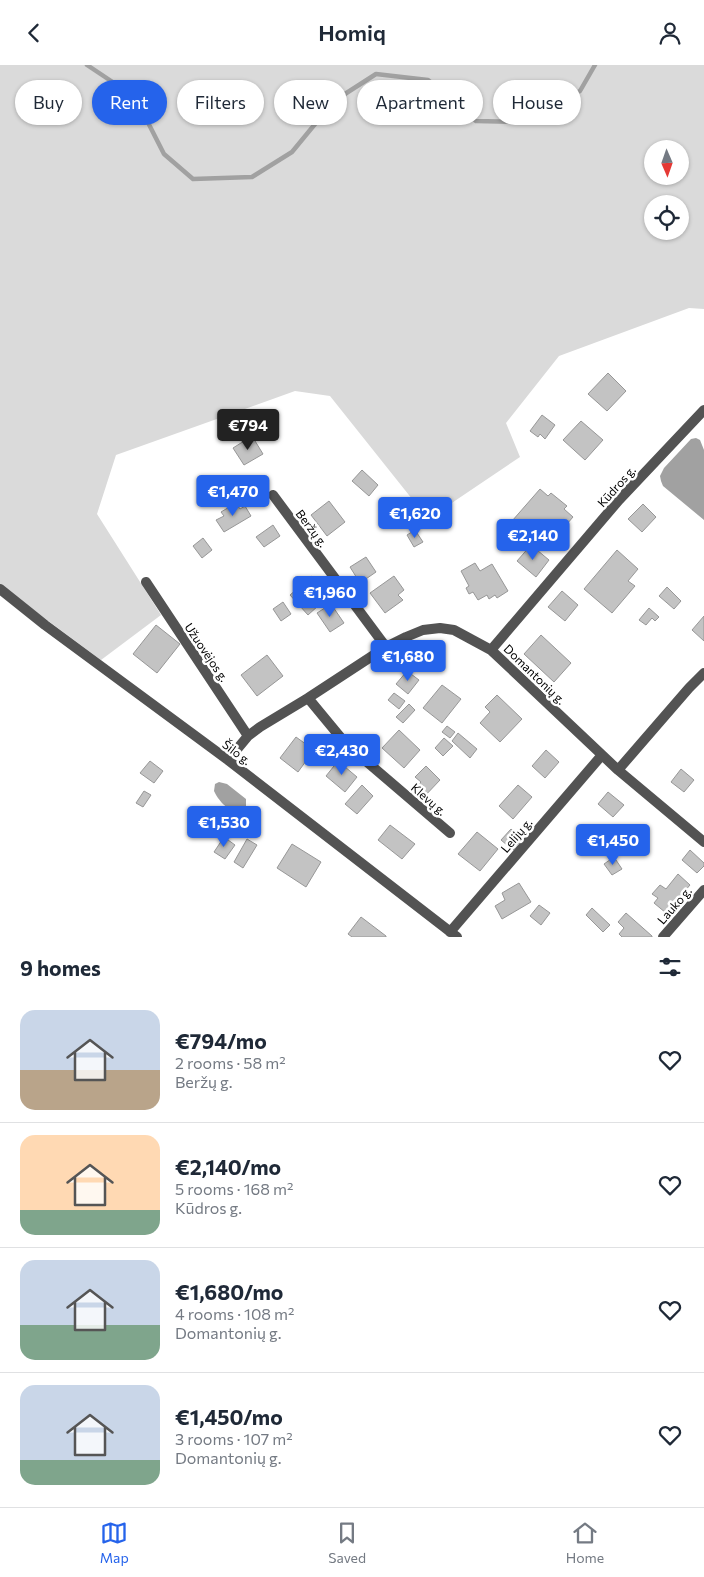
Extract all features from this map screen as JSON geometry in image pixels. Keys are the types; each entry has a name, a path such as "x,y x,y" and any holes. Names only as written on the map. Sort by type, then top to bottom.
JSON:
{"street":[{"name":"Kūdros g.","path":"491,650 619,500 704,409"},
{"name":"Beržų g.","path":"272,495 386,647"},
{"name":"Užuovėjos g.","path":"146,582 248,736"},
{"name":"Šilo g.","path":"0,589 45,625 228,760 454,934"},
{"name":"Domantonių g.","path":"228,760 248,736 260,727 386,647 424,631 440,628 454,630 491,650 618,770 704,842"},
{"path":"618,770 704,673"},
{"name":"Klevų g.","path":"308,698 346,744 450,833"},
{"name":"Lelijų g.","path":"454,934 602,755"},
{"name":"Lauko g.","path":"663,937 704,890"}],"shaded area":[{"path":"0,65 704,65 704,309 689,308 559,356 506,423 520,457 428,519 330,396 295,391 116,455 97,514 161,615 101,660 0,585"},
{"path":"696,438 700,440 704,450 704,520 663,486 660,476 664,468 691,439"},
{"path":"219,782 227,784 246,799 246,807 237,811 227,808 214,791 215,784"}],"building":[{"path":"608,373 626,391 607,411 588,394"},
{"path":"542,415 555,425 545,439 540,434 538,437 530,431"},
{"path":"581,421 603,440 585,460 563,440"},
{"path":"252,436 263,454 244,465 233,448"},
{"path":"362,470 378,485 369,496 352,481"},
{"path":"540,489 548,496 551,493 567,506 564,509 573,517 560,532 553,526 548,533 544,530 535,540 512,521"},
{"path":"329,501 345,522 327,536 311,515"},
{"path":"236,503 240,509 245,506 251,516 224,532 216,520 224,516 221,512"},
{"path":"643,504 656,517 642,532 628,519"},
{"path":"273,525 280,536 264,547 256,537"},
{"path":"415,530 423,542 414,547 407,535"},
{"path":"203,538 212,550 202,558 193,546"},
{"path":"531,545 549,560 536,577 517,561"},
{"path":"617,550 638,569 628,581 635,586 612,613 584,589"},
{"path":"366,557 376,572 360,583 350,567"},
{"path":"475,563 480,571 492,564 508,591 497,598 495,595 489,599 487,595 478,600 473,592 469,594 466,588 469,586 461,571"},
{"path":"312,576 329,596 308,615 290,595"},
{"path":"394,576 404,590 398,595 403,600 385,613 370,593"},
{"path":"667,587 681,601 674,609 659,596"},
{"path":"562,591 578,605 565,621 548,607"},
{"path":"283,602 291,614 281,621 273,609"},
{"path":"331,604 344,623 330,632 317,613"},
{"path":"649,608 659,617 655,621 652,618 646,625 639,620"},
{"path":"704,616 704,641 692,630"},
{"path":"156,625 180,644 157,673 133,654"},
{"path":"541,635 571,663 554,682 524,654"},
{"path":"267,655 283,676 257,696 241,675"},
{"path":"407,671 419,680 408,694 396,684"},
{"path":"442,685 461,699 442,723 423,708"},
{"path":"394,693 405,701 399,709 388,700"},
{"path":"497,695 522,719 500,742 480,723 490,712 485,707"},
{"path":"409,704 415,710 403,723 396,717"},
{"path":"447,726 455,732 450,738 442,732"},
{"path":"399,730 420,750 404,768 382,748"},
{"path":"458,733 477,749 470,758 452,741"},
{"path":"296,737 314,750 298,772 280,758"},
{"path":"444,738 453,746 443,756 435,748"},
{"path":"546,750 559,762 545,778 532,766"},
{"path":"150,761 163,771 154,783 140,773"},
{"path":"338,761 357,777 345,792 326,776"},
{"path":"426,766 440,780 422,799 413,790 421,782 415,777"},
{"path":"681,769 694,780 684,792 671,782"},
{"path":"362,785 373,796 357,814 345,804"},
{"path":"518,785 532,797 513,819 499,806"},
{"path":"144,791 151,795 143,807 136,803"},
{"path":"608,792 624,805 613,817 598,804"},
{"path":"390,825 415,844 402,859 378,840"},
{"path":"511,829 522,839 513,850 501,840"},
{"path":"477,832 498,849 480,871 458,854"},
{"path":"224,837 235,845 225,859 214,852"},
{"path":"247,839 257,845 243,868 234,862"},
{"path":"292,844 321,862 306,887 277,868"},
{"path":"690,850 704,863 704,866 697,873 682,860"},
{"path":"614,857 622,869 612,875 604,864"},
{"path":"678,874 690,885 666,913 654,903 658,898 652,894 660,885 666,889"},
{"path":"519,883 531,902 502,919 495,906 505,900 502,893"},
{"path":"539,905 550,913 541,925 530,916"},
{"path":"592,908 610,925 603,932 586,915"},
{"path":"626,913 652,937 622,937 619,934 624,928 618,922"},
{"path":"361,917 386,937 352,937 348,934"}],"waterway":[{"path":"87,65 135,97 164,154 193,179 252,177 292,152 334,101 376,74 428,80 476,121 522,122 580,91 595,65"}]}
